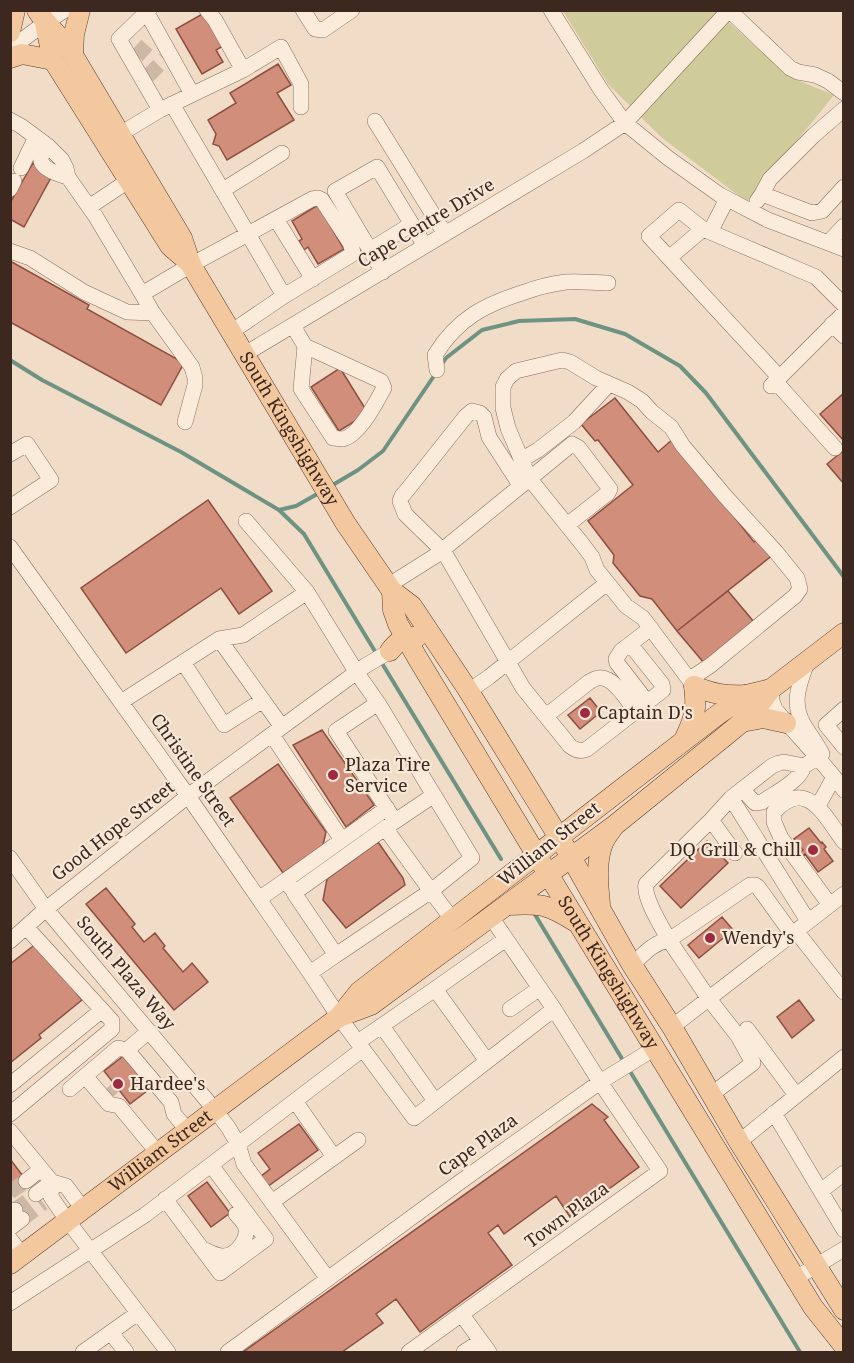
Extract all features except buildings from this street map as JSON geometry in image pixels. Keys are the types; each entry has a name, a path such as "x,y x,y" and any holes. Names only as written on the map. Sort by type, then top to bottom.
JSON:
{"main road":[{"path":"10,32 15,10"},
{"path":"74,55 74,34 80,10"},
{"name":"South Kingshighway","path":"41,17 74,55 182,238 191,265 346,524 391,588 412,606 469,692 571,857 632,965 672,1027 739,1142 843,1310"},
{"name":"South Kingshighway","path":"41,17 53,60 170,246 191,265"},
{"path":"10,58 22,54 53,60"},
{"name":"South Kingshighway","path":"391,588 393,610 405,637 578,923 646,1053 813,1307 843,1346"},
{"name":"William Street","path":"339,1017 371,1005 615,825 753,713 771,689 840,635"},
{"path":"390,651 405,637 413,636 423,638 440,649"},
{"path":"390,651 399,651 418,658"},
{"path":"692,683 710,692 727,696 746,695"},
{"path":"684,740 694,719 696,701 692,683"},
{"name":"William Street","path":"14,1252 75,1215 339,1017 359,992 684,740 746,695 771,689"},
{"path":"742,722 763,718 786,723"},
{"path":"536,801 553,811 568,814 591,812"},
{"path":"501,882 512,862 517,842 517,823"},
{"path":"600,910 597,884 598,864 602,844 615,825"},
{"path":"508,905 545,905 578,923"}],"street":[{"path":"10,49 41,17 65,10"},
{"path":"207,10 243,70"},
{"path":"303,10 315,29 323,30 352,10"},
{"path":"551,10 601,90 625,123 668,158 728,199 768,220 843,249"},
{"path":"729,10 790,68 828,81 843,93"},
{"name":"Cape Centre Drive","path":"245,354 583,151 625,123 729,10"},
{"path":"192,94 155,36 148,12 119,39 223,190 284,296"},
{"path":"130,128 166,107 243,70 281,47 301,84 301,107"},
{"path":"752,212 770,179 813,136 843,111"},
{"path":"10,120 48,146 62,160 68,177 153,312 192,367 195,385 185,422"},
{"path":"375,121 445,234"},
{"path":"14,175 36,137"},
{"path":"223,190 282,153"},
{"path":"383,272 335,191 377,167 425,246"},
{"path":"89,207 128,181"},
{"path":"762,194 812,213 822,211 843,187"},
{"path":"142,294 312,199 322,200 350,243 353,252 351,255 231,332"},
{"path":"669,258 707,230 728,199"},
{"path":"835,448 649,236 679,210 707,230 816,277 843,305"},
{"path":"276,219 313,279"},
{"path":"370,250 412,224"},
{"path":"828,243 843,226"},
{"path":"10,251 30,258 84,292 127,312 153,312"},
{"path":"437,370 435,355 444,340 477,311 498,300 545,285 581,282 608,283"},
{"path":"775,381 843,313"},
{"path":"832,324 843,336"},
{"path":"293,326 305,346 381,381 384,388 370,413 352,434 342,440 333,438 301,389 305,346"},
{"path":"525,481 521,460 508,428 503,408 503,387 511,374 516,371 562,360 570,362 596,378 628,392 672,427 682,446 776,552 797,578 800,586 795,596 692,683 651,627 626,606 607,583 597,570 592,556 567,525 525,481 489,437 484,417 480,413 470,413 400,501 405,514 442,550 523,687 574,749 584,751 660,693 663,687 630,644"},
{"path":"521,460 574,422 609,384"},
{"path":"10,454 27,444 51,480 10,507"},
{"path":"391,588 442,550 572,444 579,448 610,489 567,525"},
{"path":"246,521 307,592 361,669 378,703 472,858 431,891 310,973"},
{"name":"Christine Street","path":"10,548 188,796 339,1017"},
{"path":"469,692 607,583"},
{"path":"121,702 219,639 243,635 307,592"},
{"path":"642,707 616,659 651,627"},
{"path":"219,639 263,700 277,731 342,840"},
{"name":"Good Hope Street","path":"10,941 46,909 188,796 361,669 390,651"},
{"path":"183,662 224,724 263,700"},
{"path":"807,662 796,698 804,724 823,756 818,806"},
{"path":"546,716 589,682 602,677 609,679 642,707"},
{"path":"771,689 772,701 776,709 821,767 843,790"},
{"path":"378,703 336,730 431,891 452,919"},
{"path":"843,709 826,724 843,747"},
{"path":"736,794 755,803 762,802 797,778 803,771 821,767 843,754"},
{"path":"712,1094 753,1063 738,1036 709,999 669,940 645,892 646,884 736,794 779,763 821,767"},
{"path":"736,794 808,921"},
{"path":"290,886 342,840 434,795"},
{"path":"830,905 781,838 774,822 774,812 788,800 801,797 810,800 818,806 843,842"},
{"path":"259,899 290,886 389,819"},
{"path":"711,820 735,853"},
{"name":"South Plaza Way","path":"10,858 46,909 215,1110"},
{"path":"632,965 652,946 669,940 750,885 755,885 843,992"},
{"path":"290,886 336,955"},
{"path":"672,1027 843,894"},
{"path":"491,917 554,1009 600,1082"},
{"path":"10,1114 112,1029 112,1021 26,927"},
{"path":"462,938 477,959"},
{"path":"10,1303 145,1215 295,1101 382,1026 506,939"},
{"path":"10,1084 99,1006 113,988"},
{"path":"510,1009 540,988"},
{"path":"435,989 486,1061"},
{"path":"339,1017 414,1118 554,1009"},
{"path":"382,1026 435,1101"},
{"path":"747,1029 796,1095"},
{"path":"127,1050 149,1031"},
{"path":"70,1089 118,1048 127,1050 171,1102 174,1113 188,1131"},
{"name":"Cape Plaza","path":"228,1353 600,1082 646,1053"},
{"path":"739,1142 843,1057"},
{"path":"88,1073 109,1104 113,1097 158,1152"},
{"name":"Town Plaza","path":"410,1353 660,1171 600,1082"},
{"path":"295,1101 334,1157"},
{"path":"215,1110 238,1144 244,1164 328,1279"},
{"path":"774,1113 843,1230"},
{"path":"10,1131 41,1169 45,1194 75,1215 91,1250 168,1353"},
{"path":"272,1202 358,1140"},
{"path":"165,1199 220,1274 266,1239 207,1168"},
{"path":"201,1248 215,1255 226,1256 237,1250 245,1239 245,1226 207,1168"},
{"path":"26,1181 41,1169"},
{"path":"820,1191 843,1173"},
{"path":"796,1278 843,1249"},
{"path":"83,1353 138,1313"},
{"path":"462,1315 485,1347 464,1353"},
{"path":"111,1332 126,1353"}],"shaded area":[{"path":"563,11 716,11 790,77 834,95 747,202 661,137 608,84"}],"waterway":[{"path":"442,364 446,358 482,330 519,321 575,319 625,334 680,366 706,393 844,577"},
{"path":"10,360 42,380 181,452 279,510 296,506 319,493"},
{"path":"331,486 358,470 383,451 436,373"},
{"path":"279,510 304,534 376,653"},
{"path":"380,660 501,859"},
{"path":"534,913 624,1062"},
{"path":"628,1068 800,1352"}],"tunnel":[{"path":"137,56 152,39"},
{"path":"148,76 165,59"},
{"path":"107,1088 114,1096"},
{"path":"10,1192 26,1181"},
{"path":"15,1210 36,1194"},
{"path":"22,1219 43,1203"}],"place":[{"name":"Captain D's","path":"585,713"},
{"name":"Plaza Tire Service","path":"333,775"},
{"name":"DQ Grill & Chill","path":"813,850"},
{"name":"Wendy's","path":"710,938"},
{"name":"Hardee's","path":"118,1084"}]}
